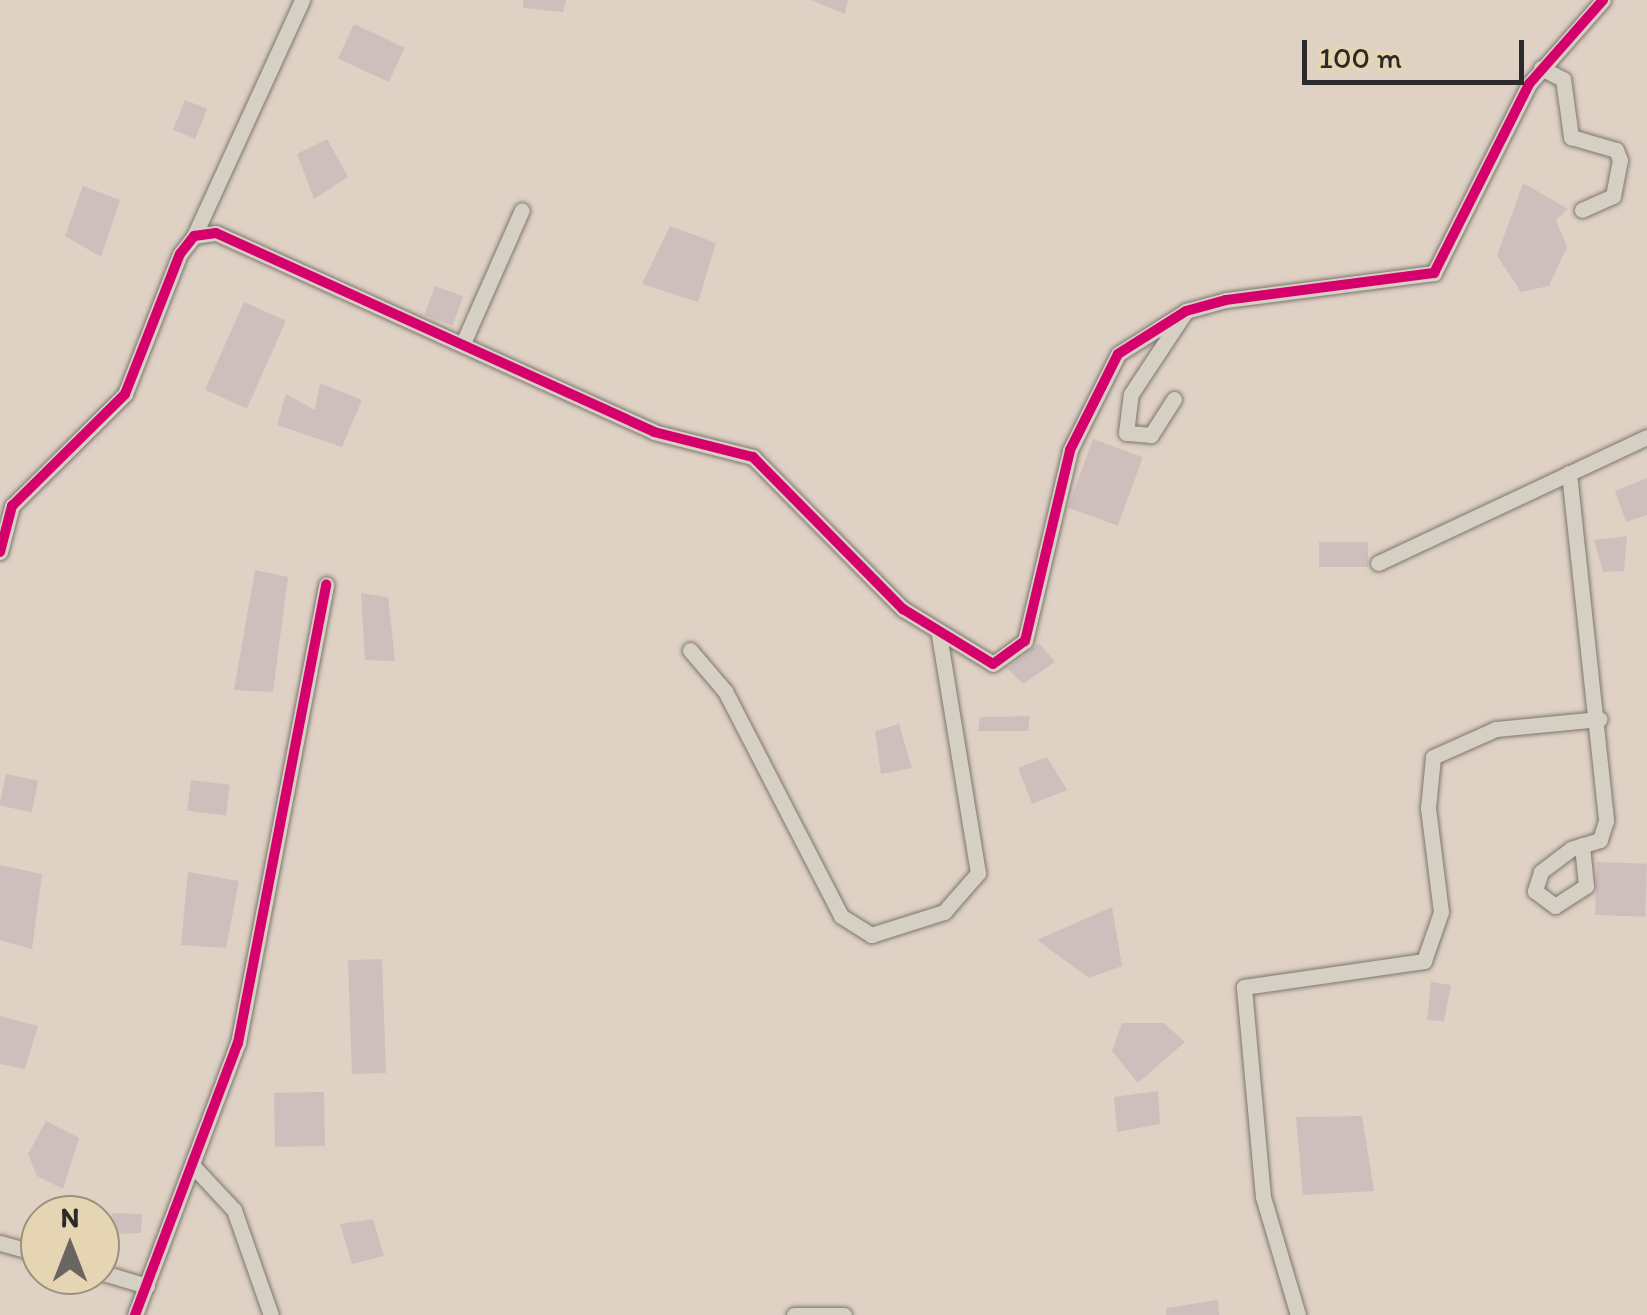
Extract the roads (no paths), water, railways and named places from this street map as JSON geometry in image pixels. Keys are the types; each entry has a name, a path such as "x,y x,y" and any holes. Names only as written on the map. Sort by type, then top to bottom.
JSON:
{"street":[{"path":"0,552 12,506 125,394 302,0"},
{"path":"194,236 216,233 654,432 770,467 853,561 939,636 993,664 1025,641 1070,450 1118,354 1186,312 1294,287 1434,273 1542,68 1603,0"},
{"path":"1542,68 1563,79 1571,137 1616,150 1620,160 1612,196 1582,210"},
{"path":"463,343 522,210"},
{"path":"1174,399 1151,435 1126,433 1131,394 1186,312"},
{"path":"1378,563 1647,437"},
{"path":"1569,474 1600,718 1606,821 1600,840 1582,846"},
{"path":"135,1315 194,1166 256,970 326,584"},
{"path":"690,650 725,691 841,916 870,934 944,912 978,873 945,713 939,636"},
{"path":"1298,1315 1263,1197 1244,987 1424,961 1441,912 1428,808 1432,758 1496,730 1600,718"},
{"path":"194,1166 234,1210 271,1315"},
{"path":"120,1278 147,1286"},
{"path":"794,1315 844,1315"}]}
